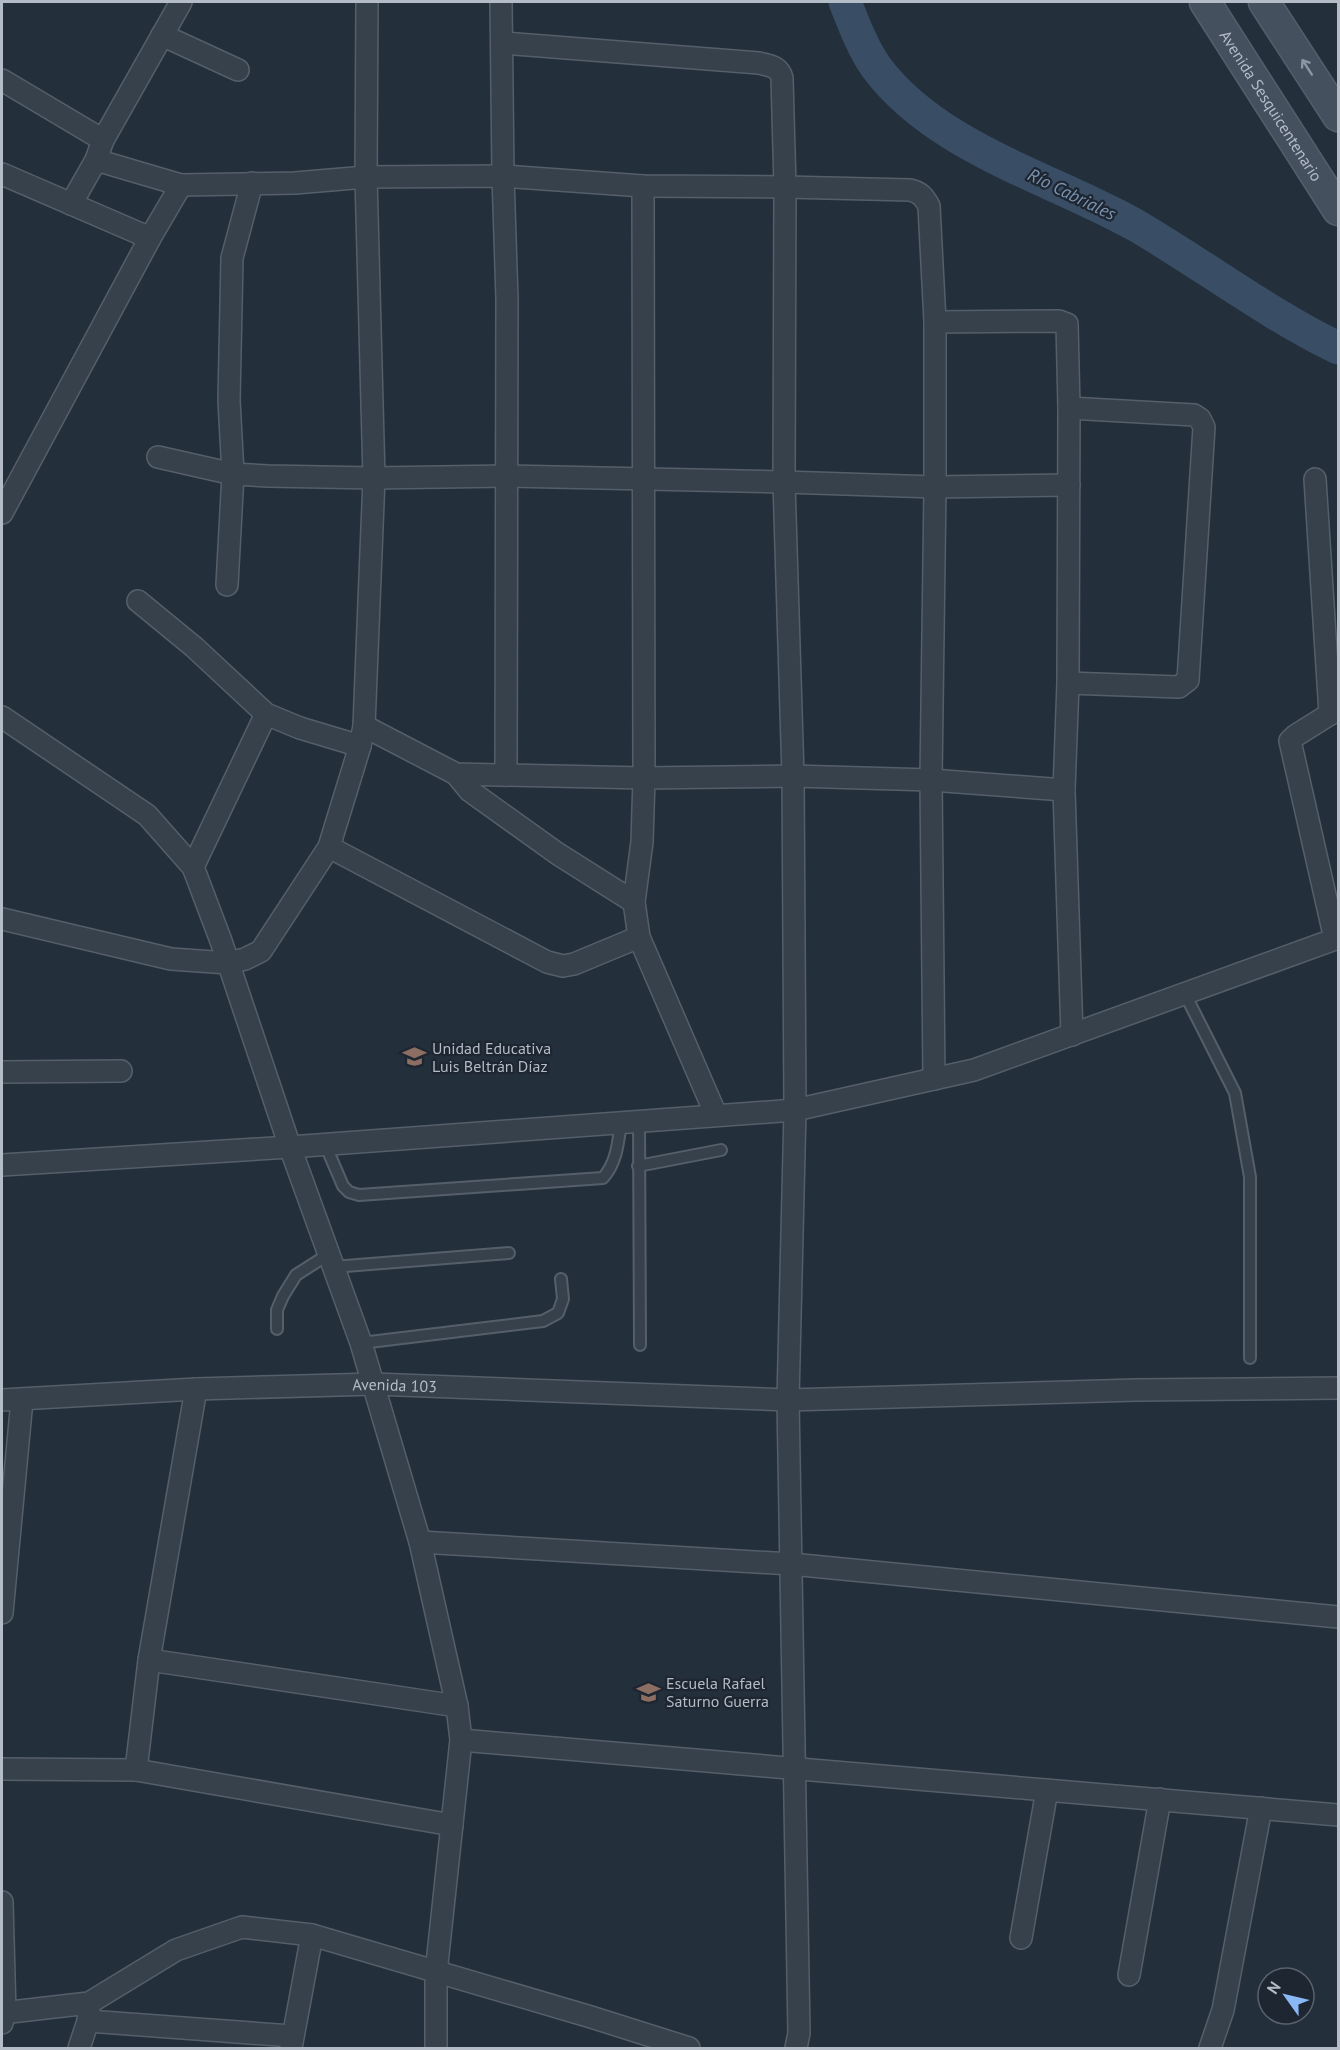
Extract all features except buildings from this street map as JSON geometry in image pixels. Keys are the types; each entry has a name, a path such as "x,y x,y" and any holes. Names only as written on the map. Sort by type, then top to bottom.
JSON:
{"main road":[{"name":"Avenida Sesquicentenario","path":"1205,2 1338,210"},
{"path":"1264,2 1338,116"}],"street":[{"path":"71,204 96,160 103,140 181,2"},
{"path":"2,919 171,959 228,963 245,959 261,951 329,847 362,736 374,478 366,177 367,2"},
{"path":"501,2 507,299 506,775"},
{"path":"162,35 238,70"},
{"path":"502,43 759,63 776,67 781,71 785,187 784,482 793,776 795,1110 788,1400 799,2032 796,2049"},
{"path":"2,80 103,140"},
{"path":"96,160 181,185 295,183 366,177 503,176 643,186 910,190 923,196 929,206 934,322 935,487 931,780 934,1079"},
{"path":"2,174 150,238"},
{"path":"227,585 233,474 229,400 232,258 252,183"},
{"path":"2,513 150,238 181,185"},
{"path":"643,186 644,778 642,842 634,902 639,937 716,1116"},
{"path":"934,322 1063,322 1067,324 1070,408 1068,683 1064,790 1072,1035"},
{"path":"1068,683 1179,687 1188,681 1204,427 1200,419 1194,415 1070,408"},
{"path":"158,457 233,474 374,478 508,476 935,487 1069,485"},
{"path":"2,1165 290,1147 795,1110 974,1070 1337,938 1290,741 1334,712 1315,480"},
{"path":"138,600 194,647 266,714 300,728 362,736 456,774 644,778 793,776 931,780 1064,790"},
{"path":"193,867 266,714"},
{"path":"2,717 147,815 193,867 361,1343 420,1542 457,1706 461,1740 436,1972 436,2049"},
{"path":"456,774 470,791 558,855 634,902"},
{"path":"329,847 547,962 563,966 574,964 639,937"},
{"path":"2,1072 121,1071"},
{"name":"Avenida 103","path":"11,1400 196,1389 374,1384 788,1400 1136,1390 1338,1388"},
{"path":"136,1770 149,1660 196,1389"},
{"path":"2,1613 11,1400"},
{"path":"420,1542 791,1564 1338,1617"},
{"path":"149,1660 457,1706"},
{"path":"461,1740 1338,1815"},
{"path":"2,1769 136,1770 452,1826"},
{"path":"1021,1938 1047,1790"},
{"path":"1129,1975 1160,1799"},
{"path":"1210,2049 1223,2010 1261,1808"},
{"path":"2,1902 2,2017 89,2012 292,2042 312,1935"},
{"path":"79,2049 89,2012 176,1950 242,1927 312,1935 591,2017 689,2049"}],"lane":[{"path":"1185,994 1235,1093 1250,1178 1250,1359"},
{"path":"325,1144 343,1186 349,1192 359,1195 603,1178 612,1169 630,1122"},
{"path":"630,1122 638,1166 639,1345"},
{"path":"638,1166 721,1150"},
{"path":"276,1329 277,1310 296,1275 331,1260 509,1253"},
{"path":"361,1343 543,1321 558,1313 562,1299 561,1279"}],"waterway":[{"name":"Río Cabriales","path":"845,2 862,43 876,67 901,95 930,119 997,159 1137,226 1262,305 1338,348"}],"place":[{"name":"Unidad Educativa Luis Beltrán Díaz","path":"414,1057"},
{"name":"Escuela Rafael Saturno Guerra","path":"648,1692"}]}
